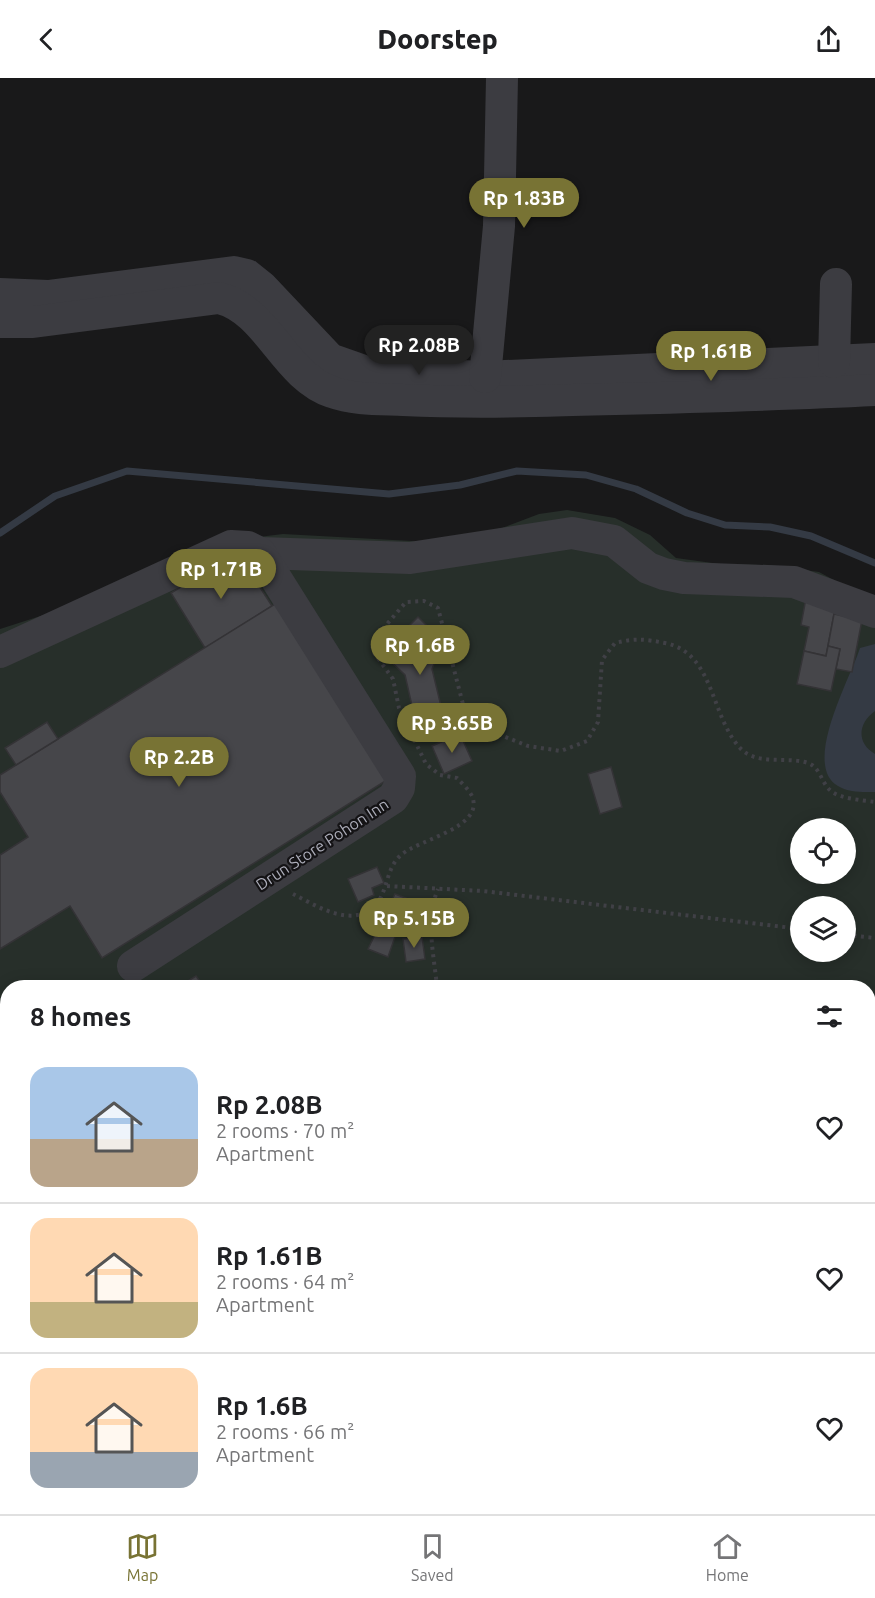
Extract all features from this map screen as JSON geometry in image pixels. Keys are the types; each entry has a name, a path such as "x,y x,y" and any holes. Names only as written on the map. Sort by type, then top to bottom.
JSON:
{"street":[{"path":"485,377 499,226 501,78"},
{"path":"0,321 20,304 48,296 234,272 247,275 262,287 315,346 330,359 348,367 390,374 485,377 875,359"},
{"path":"834,362 836,284"},
{"path":"20,304 219,298 232,301 248,313 300,372 315,385 352,397 470,403 686,397 742,398 875,390"},
{"path":"686,366 686,397"},
{"path":"742,398 744,366"},
{"path":"0,652 231,546 248,547 260,553 410,558 572,533 614,542 648,568 664,574 684,578 794,582 875,612"},
{"name":"Drun Store Pohon Inn","path":"133,966 393,798 399,788 400,776 260,553"}],"path":[{"path":"265,880 321,909 347,916 363,914 376,906 387,886 390,868 401,854 468,820 474,809 472,795 458,778 440,775 426,764 399,708 393,679 372,650 375,638 406,602 424,601 438,608 465,712 483,728 528,746 561,751 587,741 598,722 602,660 615,643 638,638 680,646 699,662 730,737 744,752 762,759 808,763 818,770 831,790 854,799 875,802"},
{"path":"387,886 483,891 790,928"},
{"path":"436,980 431,929 432,903 438,890"},
{"path":"856,936 875,938"}],"shaded area":[{"path":"567,510 615,518 650,535 676,558 720,564 769,565 819,572 875,602 875,980 0,980 0,629 53,612 242,539 283,534 430,542 502,528 539,514"},
{"path":"875,644 875,711 865,721 862,739 875,754 875,792 851,791 838,786 828,775 825,760 826,741 839,699 860,648"}],"building":[{"path":"237,552 272,606 205,648 171,593"},
{"path":"806,598 836,604 826,656 804,651 809,627 801,625"},
{"path":"275,604 387,780 102,958 70,906 0,949 0,855 28,837 0,792 0,775"},
{"path":"834,614 862,620 852,672 836,669 840,649 828,646"},
{"path":"418,617 443,642 432,669 448,735 420,741 405,675 382,653"},
{"path":"828,646 840,649 831,691 797,684 804,651 826,656"},
{"path":"47,722 58,739 16,765 5,748"},
{"path":"460,734 472,761 444,774 432,746"},
{"path":"611,767 622,807 600,814 588,774"},
{"path":"377,867 384,883 372,888 374,895 358,902 348,879"},
{"path":"395,894 408,899 388,957 368,949"},
{"path":"422,937 425,959 406,962 403,939"}],"waterway":[{"path":"0,533 55,496 127,471 389,494 460,485 517,471 586,475 636,489 687,513 725,525 770,527 811,536 875,563"}]}
